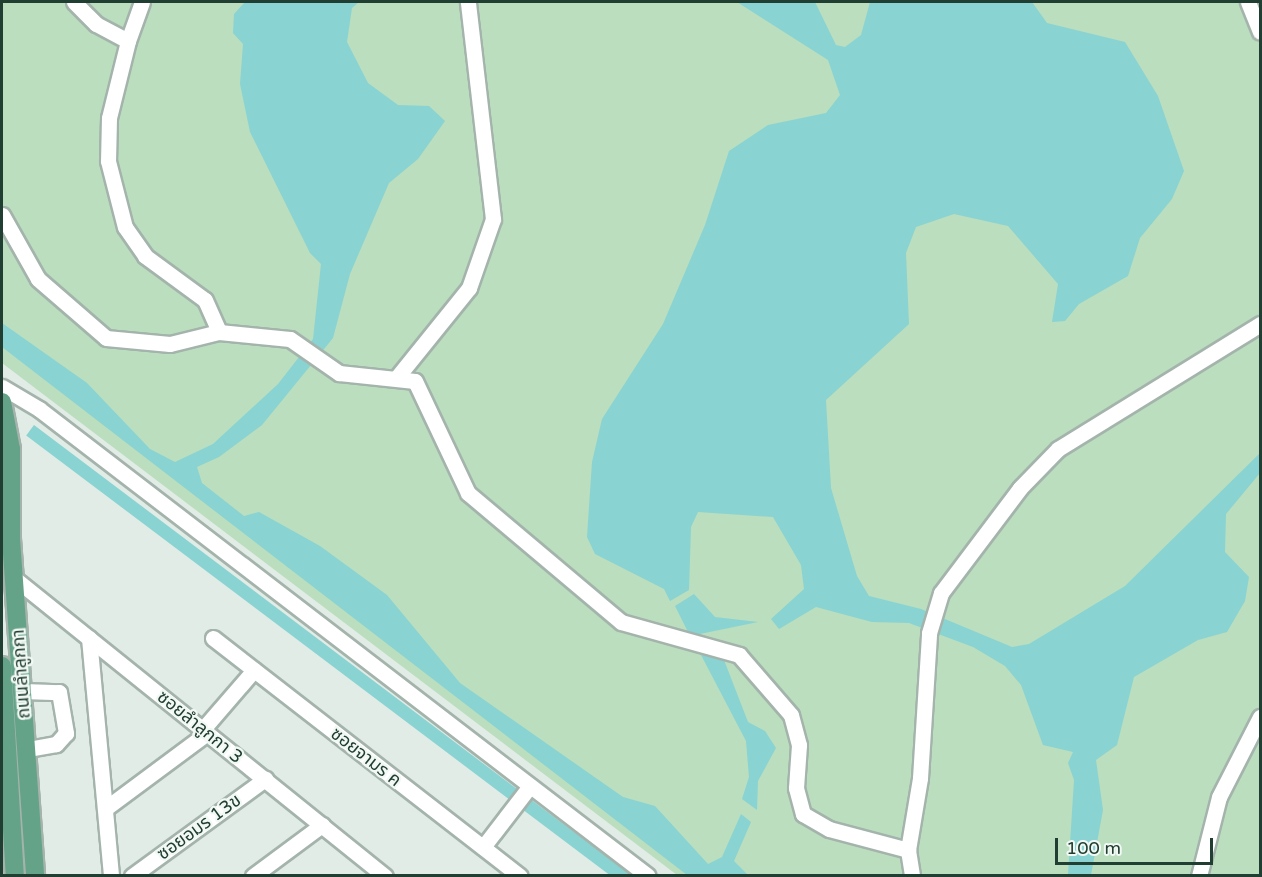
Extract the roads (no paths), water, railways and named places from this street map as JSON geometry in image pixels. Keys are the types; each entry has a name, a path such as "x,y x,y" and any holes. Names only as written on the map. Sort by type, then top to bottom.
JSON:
{"main road":[{"name":"ถนนลำลูกกา","path":"2,402 11,449 14,578 35,876"},
{"name":"ถนนลำลูกกา","path":"2,666 15,876"}],"street":[{"path":"74,2 96,24 128,41"},
{"path":"142,2 128,41 109,118 114,196 125,227 145,256 205,300 219,332"},
{"path":"398,376 457,308 489,242 493,191 468,2"},
{"path":"1248,2 1260,32"},
{"path":"2,215 38,279 106,338 170,344 219,332 290,339 339,373 398,376 415,381 456,475 488,512 621,621 693,644 717,646 739,655 791,715 798,745 796,788 803,814 829,829 908,850"},
{"path":"912,876 908,850 920,778 929,633 934,608 976,543 1058,449 1260,324"},
{"path":"2,387 39,409 523,796 648,876"},
{"name":"ซอยลำลูกกา 3","path":"14,578 380,874"},
{"path":"89,638 111,876"},
{"name":"ซอยจามร ค","path":"213,638 520,876"},
{"path":"106,808 205,731 254,670"},
{"path":"23,691 59,692 66,733 56,744 27,749"},
{"path":"1199,876 1219,797 1260,717"},
{"name":"ซอยอมร 13ข","path":"132,876 265,779"},
{"path":"483,848 523,796"},
{"path":"253,876 322,825"}],"water":[{"path":"245,2 359,2 352,8 347,42 368,83 398,105 429,106 445,121 418,159 389,183 350,274 333,338 262,425 219,457 197,467 202,483 244,516 259,512 320,546 387,595 460,683 623,797 655,806 708,864 722,857 741,814 751,822 734,861 748,875 687,875 2,347 2,323 87,383 150,449 175,462 213,444 278,384 313,339 321,264 310,253 250,132 240,84 243,44 233,33 234,14"},
{"path":"737,2 815,2 836,45 845,47 861,35 870,2 1032,2 1047,23 1125,42 1158,96 1184,171 1172,199 1140,238 1128,276 1079,304 1065,321 1052,322 1058,284 1008,226 954,214 916,227 906,253 909,324 826,400 831,488 857,576 869,596 921,609 1012,647 1029,644 1125,586 1260,453 1260,473 1226,514 1225,552 1249,577 1245,601 1227,632 1198,640 1134,677 1117,745 1096,760 1103,810 1091,875 1068,875 1074,780 1068,763 1073,752 1043,745 1021,685 1005,666 973,647 909,623 872,622 816,607 779,629 771,619 804,589 801,565 773,517 698,512 691,527 689,590 670,601 664,589 595,554 587,537 592,462 602,419 663,324 705,225 729,151 768,125 826,113 840,95 828,60"},
{"path":"34,425 631,875 611,876 26,435"},
{"path":"694,594 715,617 758,622 690,636 675,606"},
{"path":"700,653 724,660 748,722 765,731 776,748 758,781 757,810 742,799 749,777 746,741"}]}
